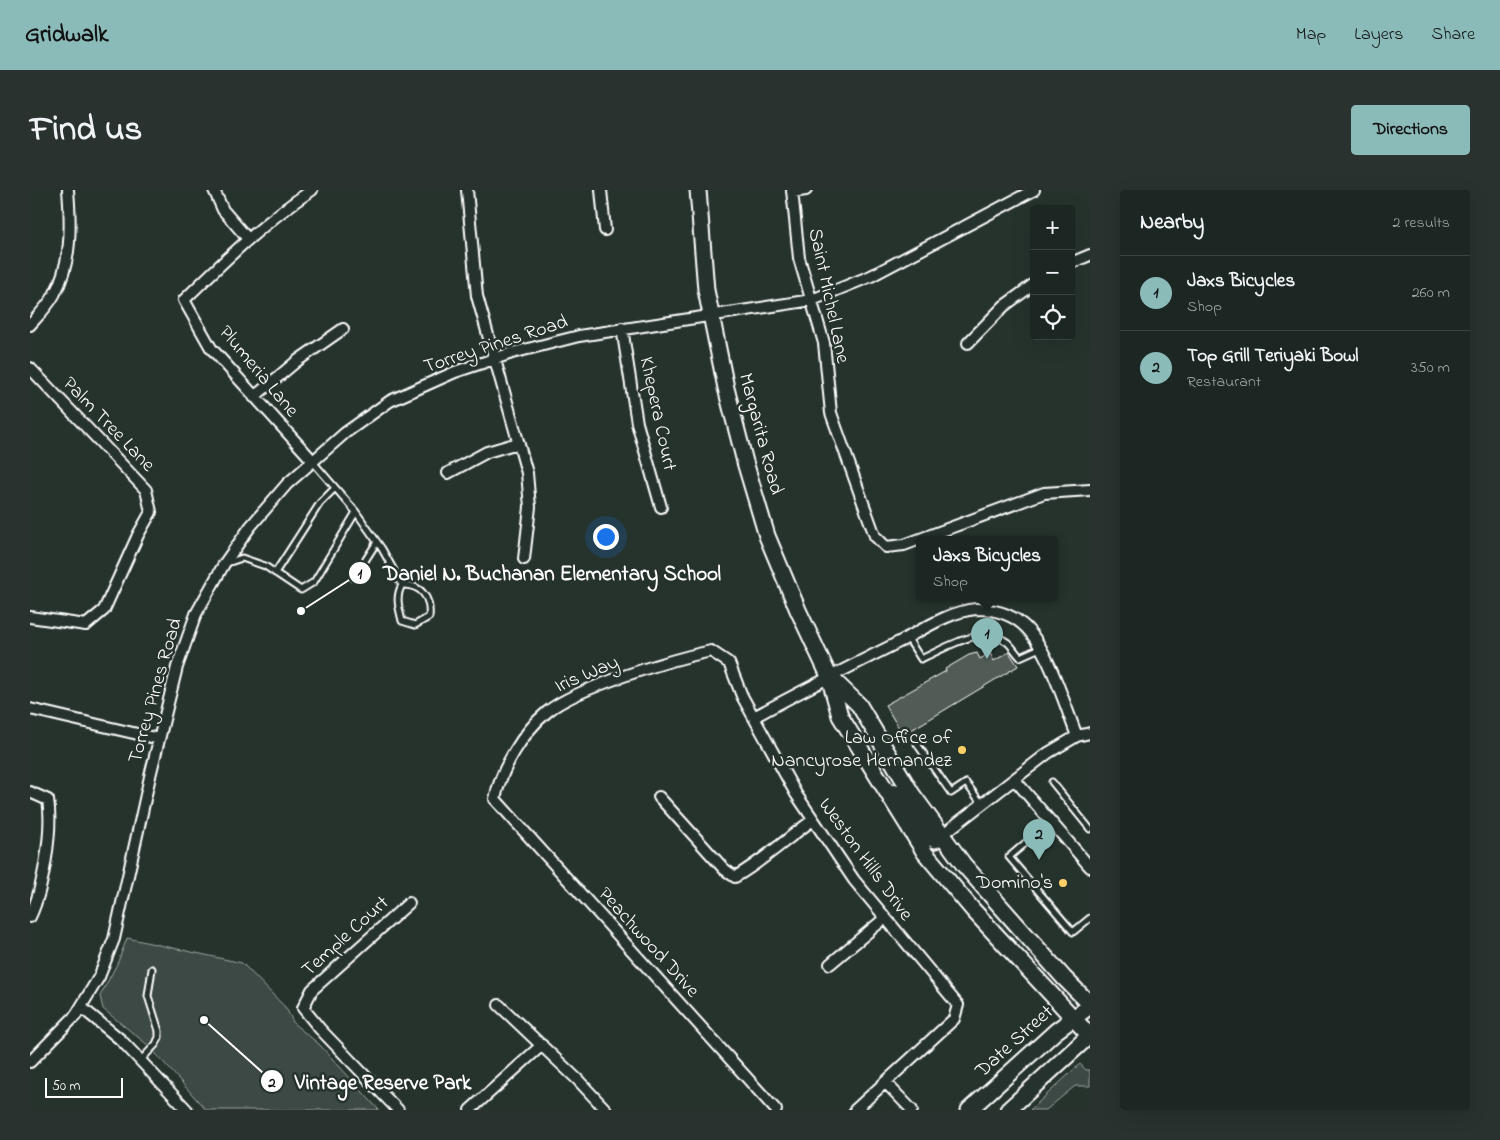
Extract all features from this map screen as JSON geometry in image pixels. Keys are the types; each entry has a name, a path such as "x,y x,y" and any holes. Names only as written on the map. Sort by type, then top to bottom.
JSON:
{"main road":[{"name":"Margarita Road","path":"698,190 706,290 742,453 767,536 798,610 829,676 840,716 881,786 925,853 973,910 1090,1036"},
{"name":"Margarita Road","path":"829,676 859,705 912,794 942,836 998,904 1090,1005"},
{"path":"881,786 885,784 892,787 928,836 935,840 942,836"},
{"name":"Date Street","path":"969,1110 1072,1018 1090,1005"},
{"path":"1008,1110 1090,1036"}],"street":[{"path":"30,325 54,296 64,270 71,231 68,190"},
{"path":"214,190 223,210 248,239 280,211 312,190"},
{"path":"467,190 477,296 527,473 530,507 524,559"},
{"path":"601,190 605,230"},
{"path":"792,191 806,190"},
{"name":"Torrey Pines Road","path":"30,1062 76,1015 99,977 114,939 177,667 196,614 224,564 250,527 287,484 345,433 390,401 455,372 494,359 579,336 622,328 712,317 812,300 871,276 1034,190"},
{"name":"Saint Michel Lane","path":"792,191 799,258 824,343 827,389 831,413 875,536 886,546 904,545 916,541"},
{"name":"Plumeria Lane","path":"248,239 184,300 211,348 313,461"},
{"path":"1075,261 1090,254"},
{"path":"968,344 1004,306 1030,287"},
{"name":"Khepera Court","path":"622,328 637,423 661,507"},
{"path":"254,397 297,361 343,329"},
{"name":"Palm Tree Lane","path":"30,368 146,490 151,512 138,535 104,610 86,625 30,617"},
{"path":"448,473 487,452 518,443"},
{"name":"Saint Michel Lane","path":"928,536 1044,493 1090,490"},
{"path":"754,717 829,676 960,612 992,610 1007,614 1023,624 1040,648 1048,662 1077,736"},
{"name":"Weston Hills Drive","path":"711,651 729,662 742,696 796,794 854,880 958,1005 954,1019 885,1082"},
{"name":"Iris Way","path":"495,799 499,781 524,739 547,711 587,691 686,656 711,651"},
{"path":"30,709 159,739"},
{"path":"942,836 1048,753 1077,736 1090,733"},
{"path":"1014,780 1090,867"},
{"path":"30,792 48,800 51,819 40,887 30,917"},
{"path":"659,797 724,869 735,877 756,865 786,839 813,820"},
{"name":"Peachwood Drive","path":"495,799 776,1110"},
{"name":"Temple Court","path":"398,1110 320,1029 303,1008 312,990 409,903"},
{"path":"830,964 885,918"},
{"path":"499,1005 542,1045 606,1110"},
{"path":"81,1007 121,1040 184,1109"},
{"path":"470,1110 542,1045"},
{"path":"855,1110 885,1082 912,1110"}],"lane":[{"path":"313,461 356,512 377,542 402,586"},
{"path":"275,573 320,503 335,488"},
{"path":"224,564 242,558 265,566 301,590 314,582 356,512"},
{"path":"354,578 377,542"},
{"path":"402,586 417,587 426,595 430,606 429,617 415,625 402,621 398,604 398,592 402,586"},
{"path":"907,637 921,659 969,638 987,635 1007,642 1020,657 1040,648"},
{"path":"917,744 951,792 966,782 982,805"},
{"path":"1052,782 1090,829"},
{"path":"1050,822 1009,857 1073,932 1090,918"},
{"path":"141,1060 159,1038 159,1031 148,996 152,969"}],"shaded area":[{"path":"127,938 242,963 286,1008 294,1024 319,1044 379,1110 206,1110 149,1046 103,1009 100,996 118,962"},
{"path":"1080,1064 1086,1070 1090,1070 1090,1086 1075,1086 1046,1110 1030,1110"}],"building":[{"path":"1009,652 1018,666 903,735 885,705 946,671 945,669 969,655 977,653 980,659 990,653 994,661"}],"place":[{"name":"Daniel N. Buchanan Elementary School","path":"301,611"},
{"name":"Jaxs Bicycles","path":"987,659"},
{"name":"Law Office of Nancyrose Hernandez","path":"962,750"},
{"name":"Top Grill Teriyaki Bowl","path":"1039,860"},
{"name":"Domino's","path":"1063,883"},
{"name":"Vintage Reserve Park","path":"204,1020"}]}
